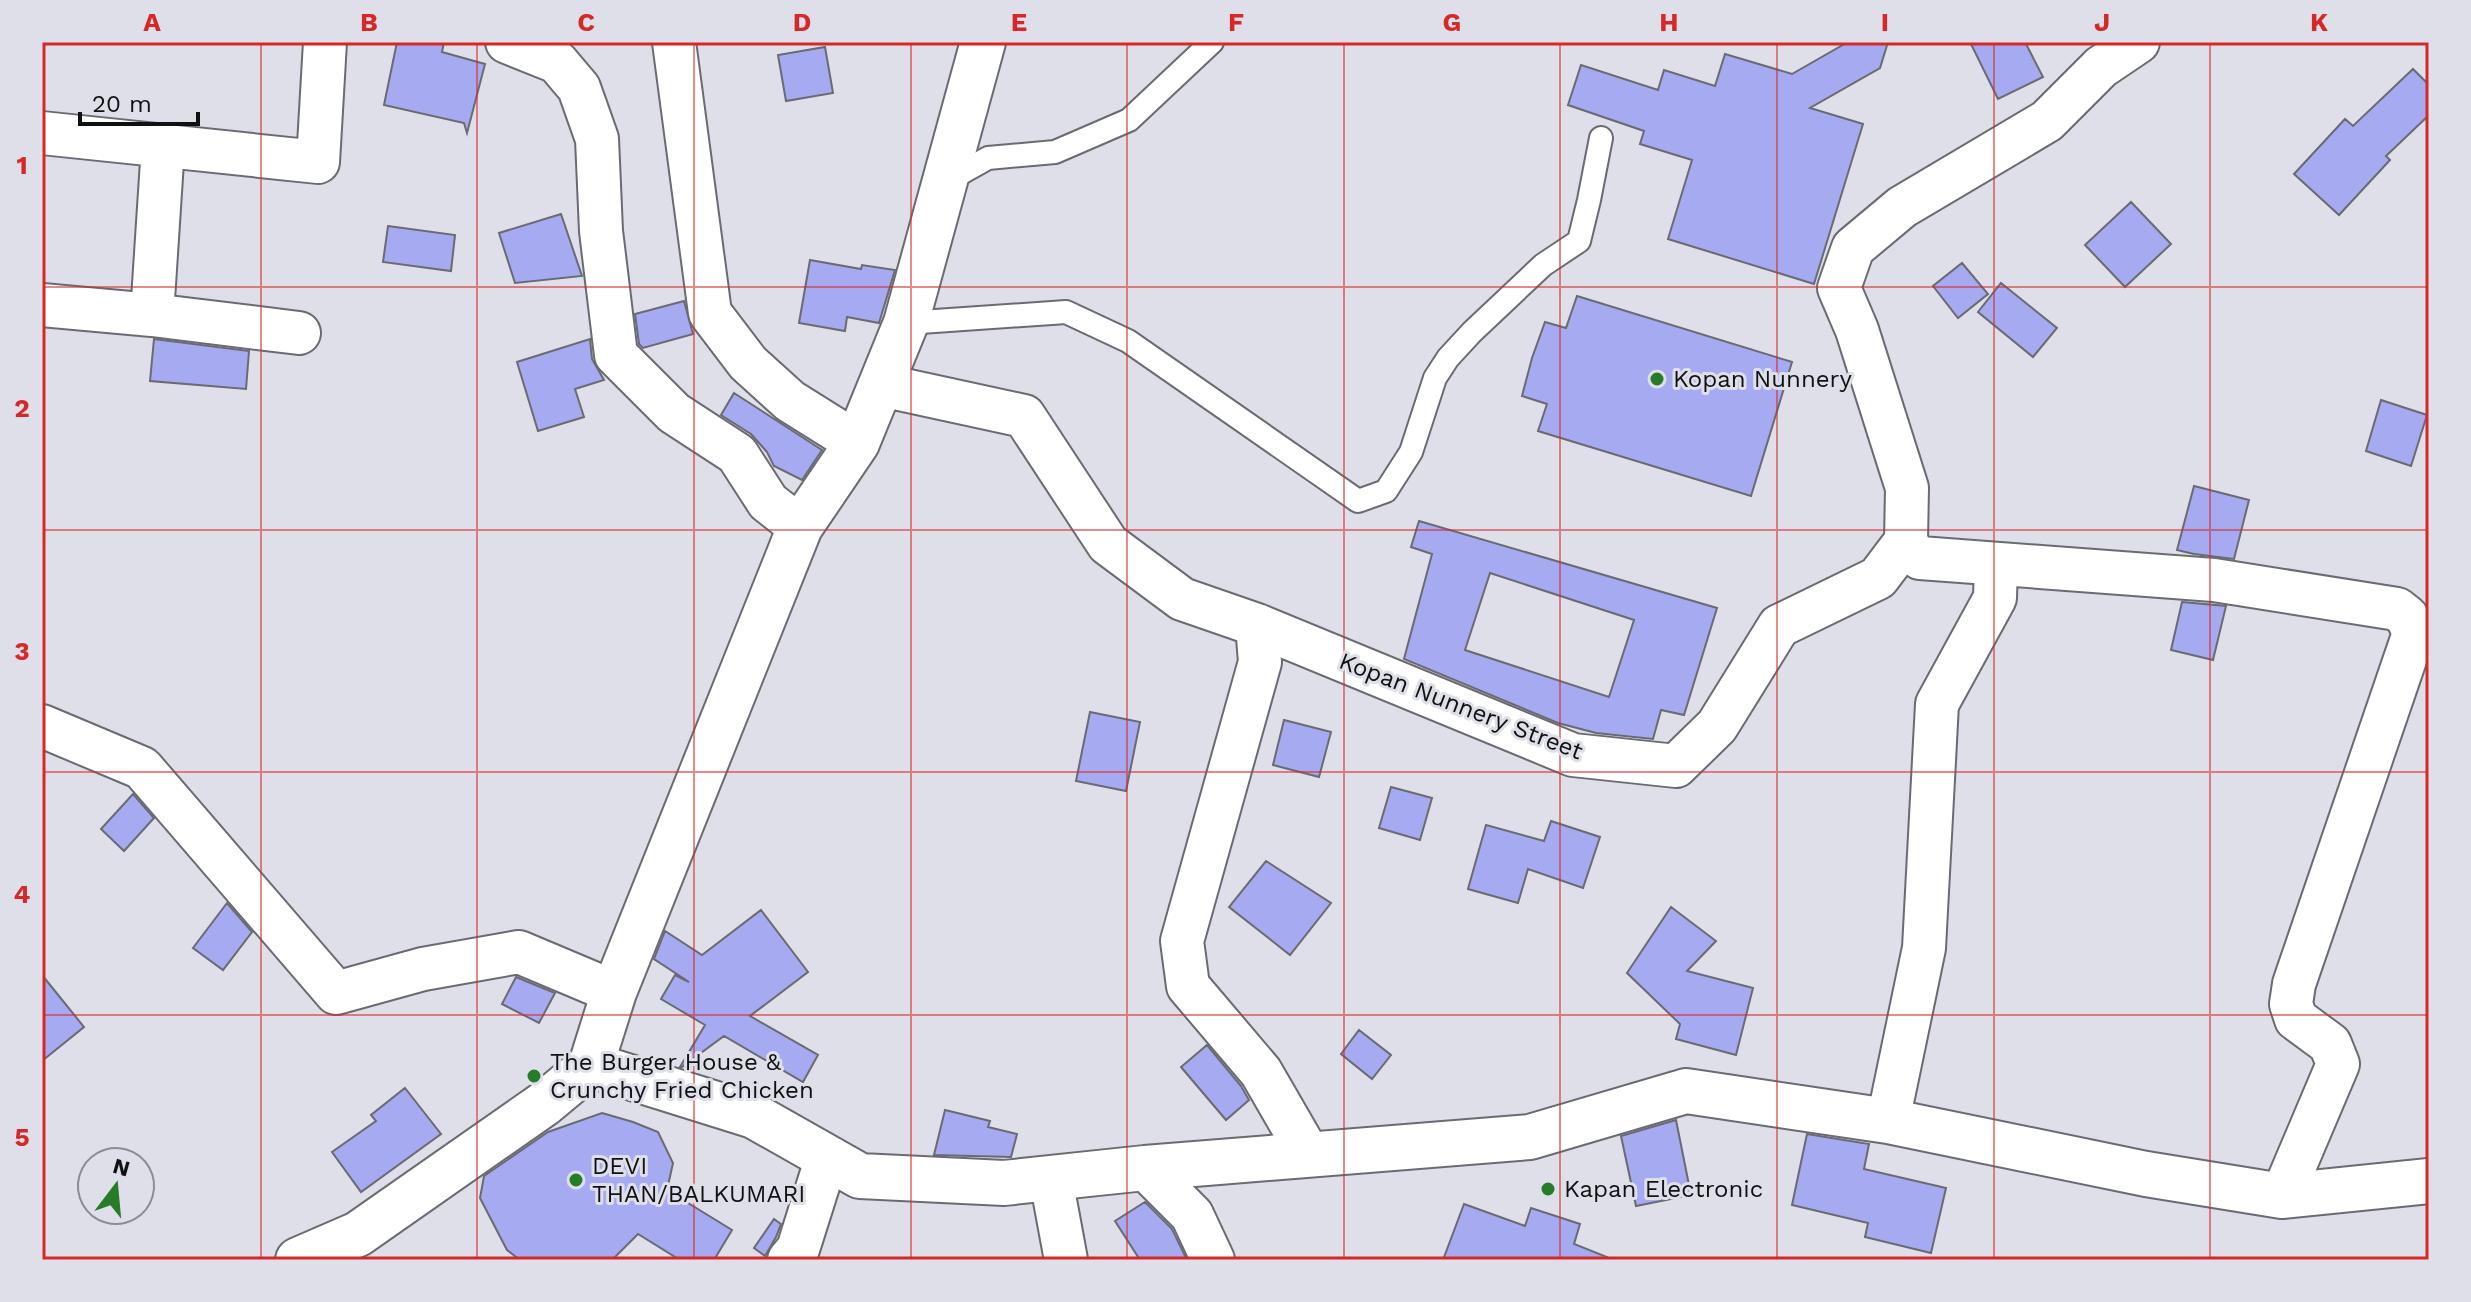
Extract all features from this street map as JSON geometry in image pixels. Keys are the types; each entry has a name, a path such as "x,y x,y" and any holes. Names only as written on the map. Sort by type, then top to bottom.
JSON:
{"main road":[{"path":"298,1260 358,1234 544,1104 591,1065 614,992 800,527 857,443 906,323 983,42"},
{"path":"591,1065 754,1116 860,1176 1004,1183 1145,1168 1530,1137 1686,1091 1888,1121 2146,1174 2282,1196 2429,1181"}],"street":[{"path":"42,133 318,162 325,42"},
{"path":"507,42 557,62 579,88 597,139 601,231 616,355 674,413 737,454 768,502 800,527"},
{"path":"674,42 710,313 748,363 790,401 857,443"},
{"path":"2138,42 2101,67 2047,121 1902,207 1853,248 1839,288 1857,330 1907,488 1909,547 1920,558 2214,580 2397,609 2407,617 2414,633 2294,984 2291,1004 2296,1019 2330,1044 2338,1064 2282,1196"},
{"path":"152,315 163,146"},
{"path":"42,305 299,333"},
{"path":"881,385 1024,416 1108,544 1182,599 1257,625 1260,662 1182,941 1188,986 1261,1072 1309,1155"},
{"name":"Kopan Nunnery Street","path":"1257,625 1573,755 1676,766 1717,726 1779,626 1878,578 1909,547"},
{"path":"1888,1121 1924,948 1937,704 1995,598 1996,564"},
{"path":"42,726 142,768 336,993 423,969 519,952 614,992"},
{"path":"789,1260 798,1249 827,1157"},
{"path":"1145,1168 1192,1215 1213,1260"},
{"path":"1051,1179 1066,1260"}],"lane":[{"path":"944,182 988,158 1055,152 1129,120 1212,42"},
{"path":"906,323 1066,312 1128,341 1358,501 1386,491 1411,452 1435,378 1448,358 1543,265 1579,241 1601,138"}],"building":[{"path":"397,42 444,42 442,52 485,64 467,133 464,123 384,105"},
{"path":"1848,42 1888,42 1880,68 1810,108 1863,124 1814,284 1668,239 1692,160 1640,144 1644,131 1568,105 1581,65 1658,90 1664,70 1715,86 1725,54 1792,74"},
{"path":"1970,42 2025,42 2043,77 1998,99"},
{"path":"825,47 833,93 786,101 778,55"},
{"path":"2413,69 2429,85 2429,115 2386,156 2390,160 2339,215 2294,174 2345,119 2353,126"},
{"path":"2131,202 2171,244 2125,287 2085,245"},
{"path":"561,214 582,276 515,283 499,233"},
{"path":"388,226 455,235 451,271 383,262"},
{"path":"810,260 861,269 862,265 895,270 879,323 847,317 845,331 799,323"},
{"path":"1962,263 1988,294 1958,318 1933,286"},
{"path":"2001,283 2057,328 2033,357 1978,312"},
{"name":"Kopan Nunnery","path":"1577,296 1792,362 1751,496 1538,431 1547,404 1522,396 1532,358 1545,322 1566,328"},
{"path":"684,301 693,334 643,348 639,344 635,314"},
{"path":"154,339 249,351 246,389 150,381"},
{"path":"590,339 592,359 604,380 575,389 584,417 538,431 517,362"},
{"path":"734,393 822,450 802,480 774,466 767,452 751,434 721,415"},
{"path":"2381,400 2427,415 2411,466 2366,451"},
{"path":"2194,486 2249,500 2234,559 2177,550"},
{"path":"1419,521 1717,608 1684,715 1661,710 1653,739 1596,733 1558,723 1404,659 1432,554 1411,547","holes":["1490,573 1634,620 1609,697 1465,650"]},
{"path":"2182,602 2226,606 2213,660 2171,650"},
{"path":"1090,712 1140,722 1126,791 1076,781"},
{"path":"1284,720 1331,732 1319,777 1273,765"},
{"path":"1391,787 1432,798 1420,840 1379,828"},
{"path":"133,794 154,818 124,851 101,829"},
{"path":"1551,821 1600,837 1583,888 1528,869 1518,903 1468,889 1486,825 1544,841"},
{"path":"1266,861 1331,903 1290,955 1229,907"},
{"path":"227,903 252,932 223,970 193,948"},
{"path":"1671,907 1716,941 1687,971 1753,988 1736,1055 1676,1039 1680,1024 1627,973"},
{"path":"761,910 808,972 750,1016 818,1055 803,1082 724,1036 680,1067 705,1025 661,999 675,975 689,982 654,959 665,931 702,955"},
{"path":"42,975 84,1027 42,1061"},
{"path":"516,977 555,993 539,1023 502,1004"},
{"path":"1359,1030 1391,1055 1372,1079 1341,1054"},
{"path":"1207,1045 1249,1100 1226,1120 1181,1067"},
{"path":"405,1088 441,1134 361,1192 332,1152 376,1121 371,1115"},
{"path":"945,1110 990,1121 988,1127 1017,1134 1011,1157 934,1155"},
{"name":"DEVI THAN/BALKUMARI","path":"602,1113 658,1132 673,1163 667,1190 732,1230 714,1260 680,1260 638,1234 612,1260 520,1260 507,1250 480,1198 484,1176 548,1132"},
{"path":"1676,1120 1691,1195 1636,1206 1621,1136"},
{"path":"1807,1134 1869,1144 1864,1169 1946,1188 1931,1253 1865,1237 1868,1223 1792,1205"},
{"path":"1145,1202 1172,1229 1187,1260 1140,1260 1115,1221"},
{"path":"1464,1204 1525,1226 1531,1208 1580,1224 1574,1244 1607,1257 1606,1260 1443,1260"},
{"path":"774,1219 781,1224 765,1256 754,1248"}],"place":[{"name":"Kopan Nunnery","path":"1657,379"},
{"name":"The Burger House & Crunchy Fried Chicken","path":"534,1076"},
{"name":"DEVI THAN/BALKUMARI","path":"576,1180"},
{"name":"Kapan Electronic","path":"1548,1189"}]}
